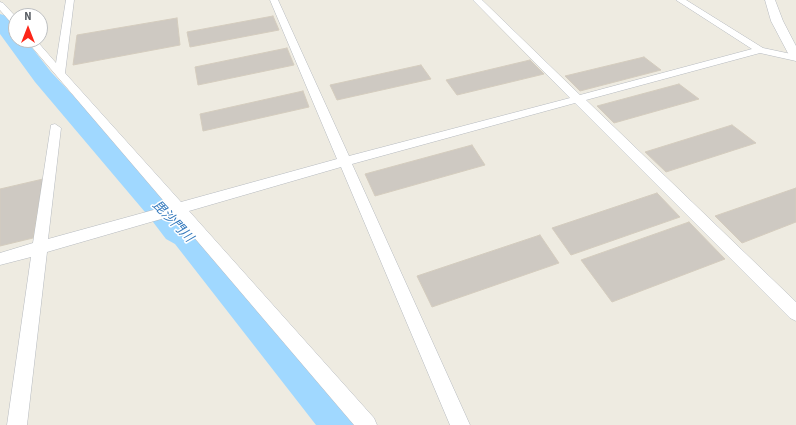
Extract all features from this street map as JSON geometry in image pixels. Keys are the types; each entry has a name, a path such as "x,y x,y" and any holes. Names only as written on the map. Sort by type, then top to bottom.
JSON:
{"street":[{"path":"60,74 70,0"},
{"path":"274,0 460,425"},
{"path":"477,0 796,313"},
{"path":"680,0 760,50 796,57"},
{"path":"770,0 777,21 796,57"},
{"path":"0,5 8,14"},
{"path":"38,48 367,425"},
{"path":"0,259 180,210 344,162 760,50"},
{"path":"17,425 55,128"}],"building":[{"path":"273,16 279,30 190,47 187,32"},
{"path":"177,18 180,45 73,65 77,35"},
{"path":"287,48 294,65 198,85 195,67"},
{"path":"644,57 661,70 580,91 565,76"},
{"path":"530,60 544,74 457,95 446,80"},
{"path":"421,65 431,79 337,100 330,85"},
{"path":"679,84 699,99 614,123 597,106"},
{"path":"303,91 309,107 203,131 200,114"},
{"path":"732,125 756,143 666,172 645,152"},
{"path":"472,145 485,165 375,196 365,174"},
{"path":"43,179 33,238 0,246 0,189"},
{"path":"796,188 796,222 742,243 715,216"},
{"path":"657,193 680,217 571,255 552,228"},
{"path":"689,222 725,259 612,302 581,260"},
{"path":"540,235 559,263 432,307 417,276"}],"waterway":[{"name":"毘沙門川","path":"0,20 43,77 161,209 177,230 186,235 343,425"}]}
